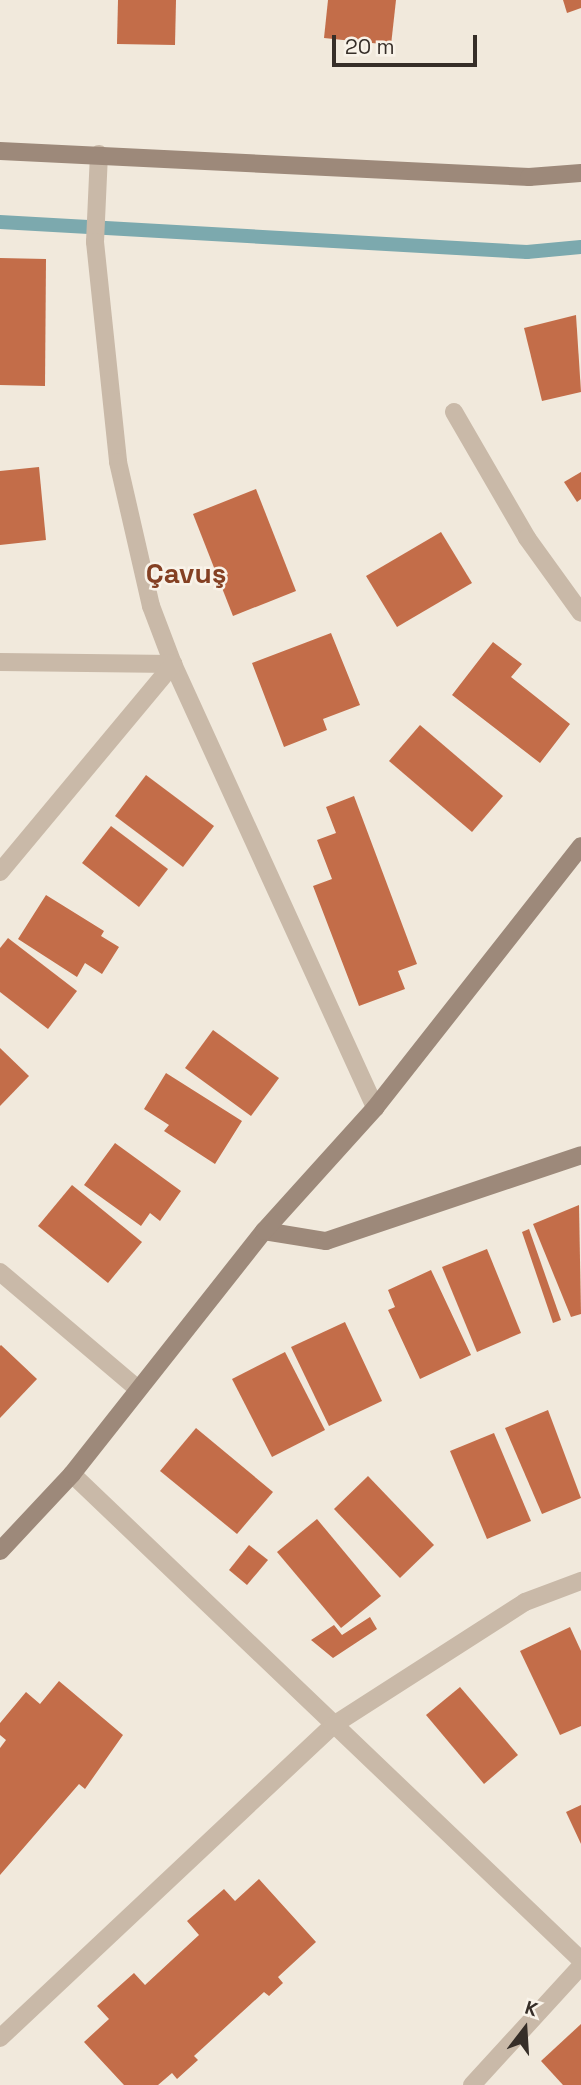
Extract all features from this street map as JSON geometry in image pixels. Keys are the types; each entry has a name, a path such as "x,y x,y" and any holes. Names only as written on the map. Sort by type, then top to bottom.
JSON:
{"street":[{"path":"0,151 529,177 581,173"},
{"path":"99,154 95,242 118,462 131,533 173,664 375,1108"},
{"path":"454,412 527,538 581,613"},
{"path":"0,662 173,664"},
{"path":"0,872 173,664"},
{"path":"0,1551 72,1474 264,1231 375,1108 581,846"},
{"path":"264,1231 326,1241 581,1155"},
{"path":"0,1272 138,1389"},
{"path":"72,1474 332,1726 581,1961"},
{"path":"0,2038 332,1726 525,1602 581,1581"},
{"path":"472,2085 581,1966"}],"building":[{"path":"118,0 176,0 175,45 117,44"},
{"path":"328,0 396,0 391,45 324,38"},
{"path":"563,0 581,0 581,8 567,13"},
{"path":"0,258 46,259 45,386 0,385"},
{"path":"576,315 581,392 542,401 524,328"},
{"path":"39,467 46,540 0,545 0,471"},
{"path":"581,472 581,499 577,502 564,482"},
{"path":"256,489 296,591 233,616 193,514"},
{"path":"441,532 472,583 397,627 366,576"},
{"path":"331,633 360,705 323,719 327,730 284,747 252,663"},
{"path":"493,642 522,664 511,677 570,724 540,763 452,695"},
{"path":"420,725 503,796 472,832 389,761"},
{"path":"146,775 214,826 183,867 115,816"},
{"path":"354,796 417,964 398,971 405,989 359,1006 313,886 332,879 317,840 336,833 326,807"},
{"path":"111,826 168,869 139,907 82,863"},
{"path":"46,895 104,931 101,936 119,947 102,974 85,963 77,977 18,939"},
{"path":"8,938 77,991 48,1029 0,992 0,948"},
{"path":"213,1030 279,1078 251,1116 185,1068"},
{"path":"0,1048 29,1076 0,1106"},
{"path":"166,1073 242,1121 215,1164 164,1131 169,1125 144,1109"},
{"path":"115,1143 181,1191 160,1221 150,1213 141,1226 84,1185"},
{"path":"72,1185 142,1242 108,1283 38,1226"},
{"path":"579,1205 581,1314 571,1317 533,1224"},
{"path":"529,1229 561,1320 553,1323 522,1232"},
{"path":"487,1249 521,1333 477,1352 442,1267"},
{"path":"431,1270 471,1355 420,1379 388,1310 395,1307 388,1290"},
{"path":"345,1322 382,1401 329,1426 291,1347"},
{"path":"0,1346 37,1379 0,1418"},
{"path":"285,1352 325,1430 272,1457 232,1379"},
{"path":"548,1410 581,1498 542,1514 505,1428"},
{"path":"196,1428 273,1492 237,1534 160,1471"},
{"path":"494,1433 531,1521 487,1539 450,1451"},
{"path":"368,1476 434,1545 400,1578 334,1509"},
{"path":"317,1519 381,1596 341,1628 277,1552"},
{"path":"249,1545 268,1560 247,1585 229,1570"},
{"path":"370,1617 377,1629 333,1658 311,1640 334,1625 342,1635"},
{"path":"570,1627 581,1651 581,1726 560,1735 520,1651"},
{"path":"59,1681 123,1735 85,1789 79,1784 0,1875 0,1748 6,1740 0,1735 0,1723 26,1692 40,1704"},
{"path":"460,1687 518,1755 484,1784 426,1715"},
{"path":"581,1805 581,1844 566,1812"},
{"path":"259,1879 316,1942 278,1977 283,1983 269,1996 264,1992 194,2056 198,2060 177,2079 172,2073 158,2085 124,2085 84,2042 109,2019 97,2006 134,1973 145,1985 199,1935 187,1921 224,1889 235,1901"},
{"path":"581,2024 581,2085 563,2085 541,2061"}],"waterway":[{"path":"0,222 527,252 581,247"}],"district":[{"name":"Çavuş","path":"186,573"}]}
